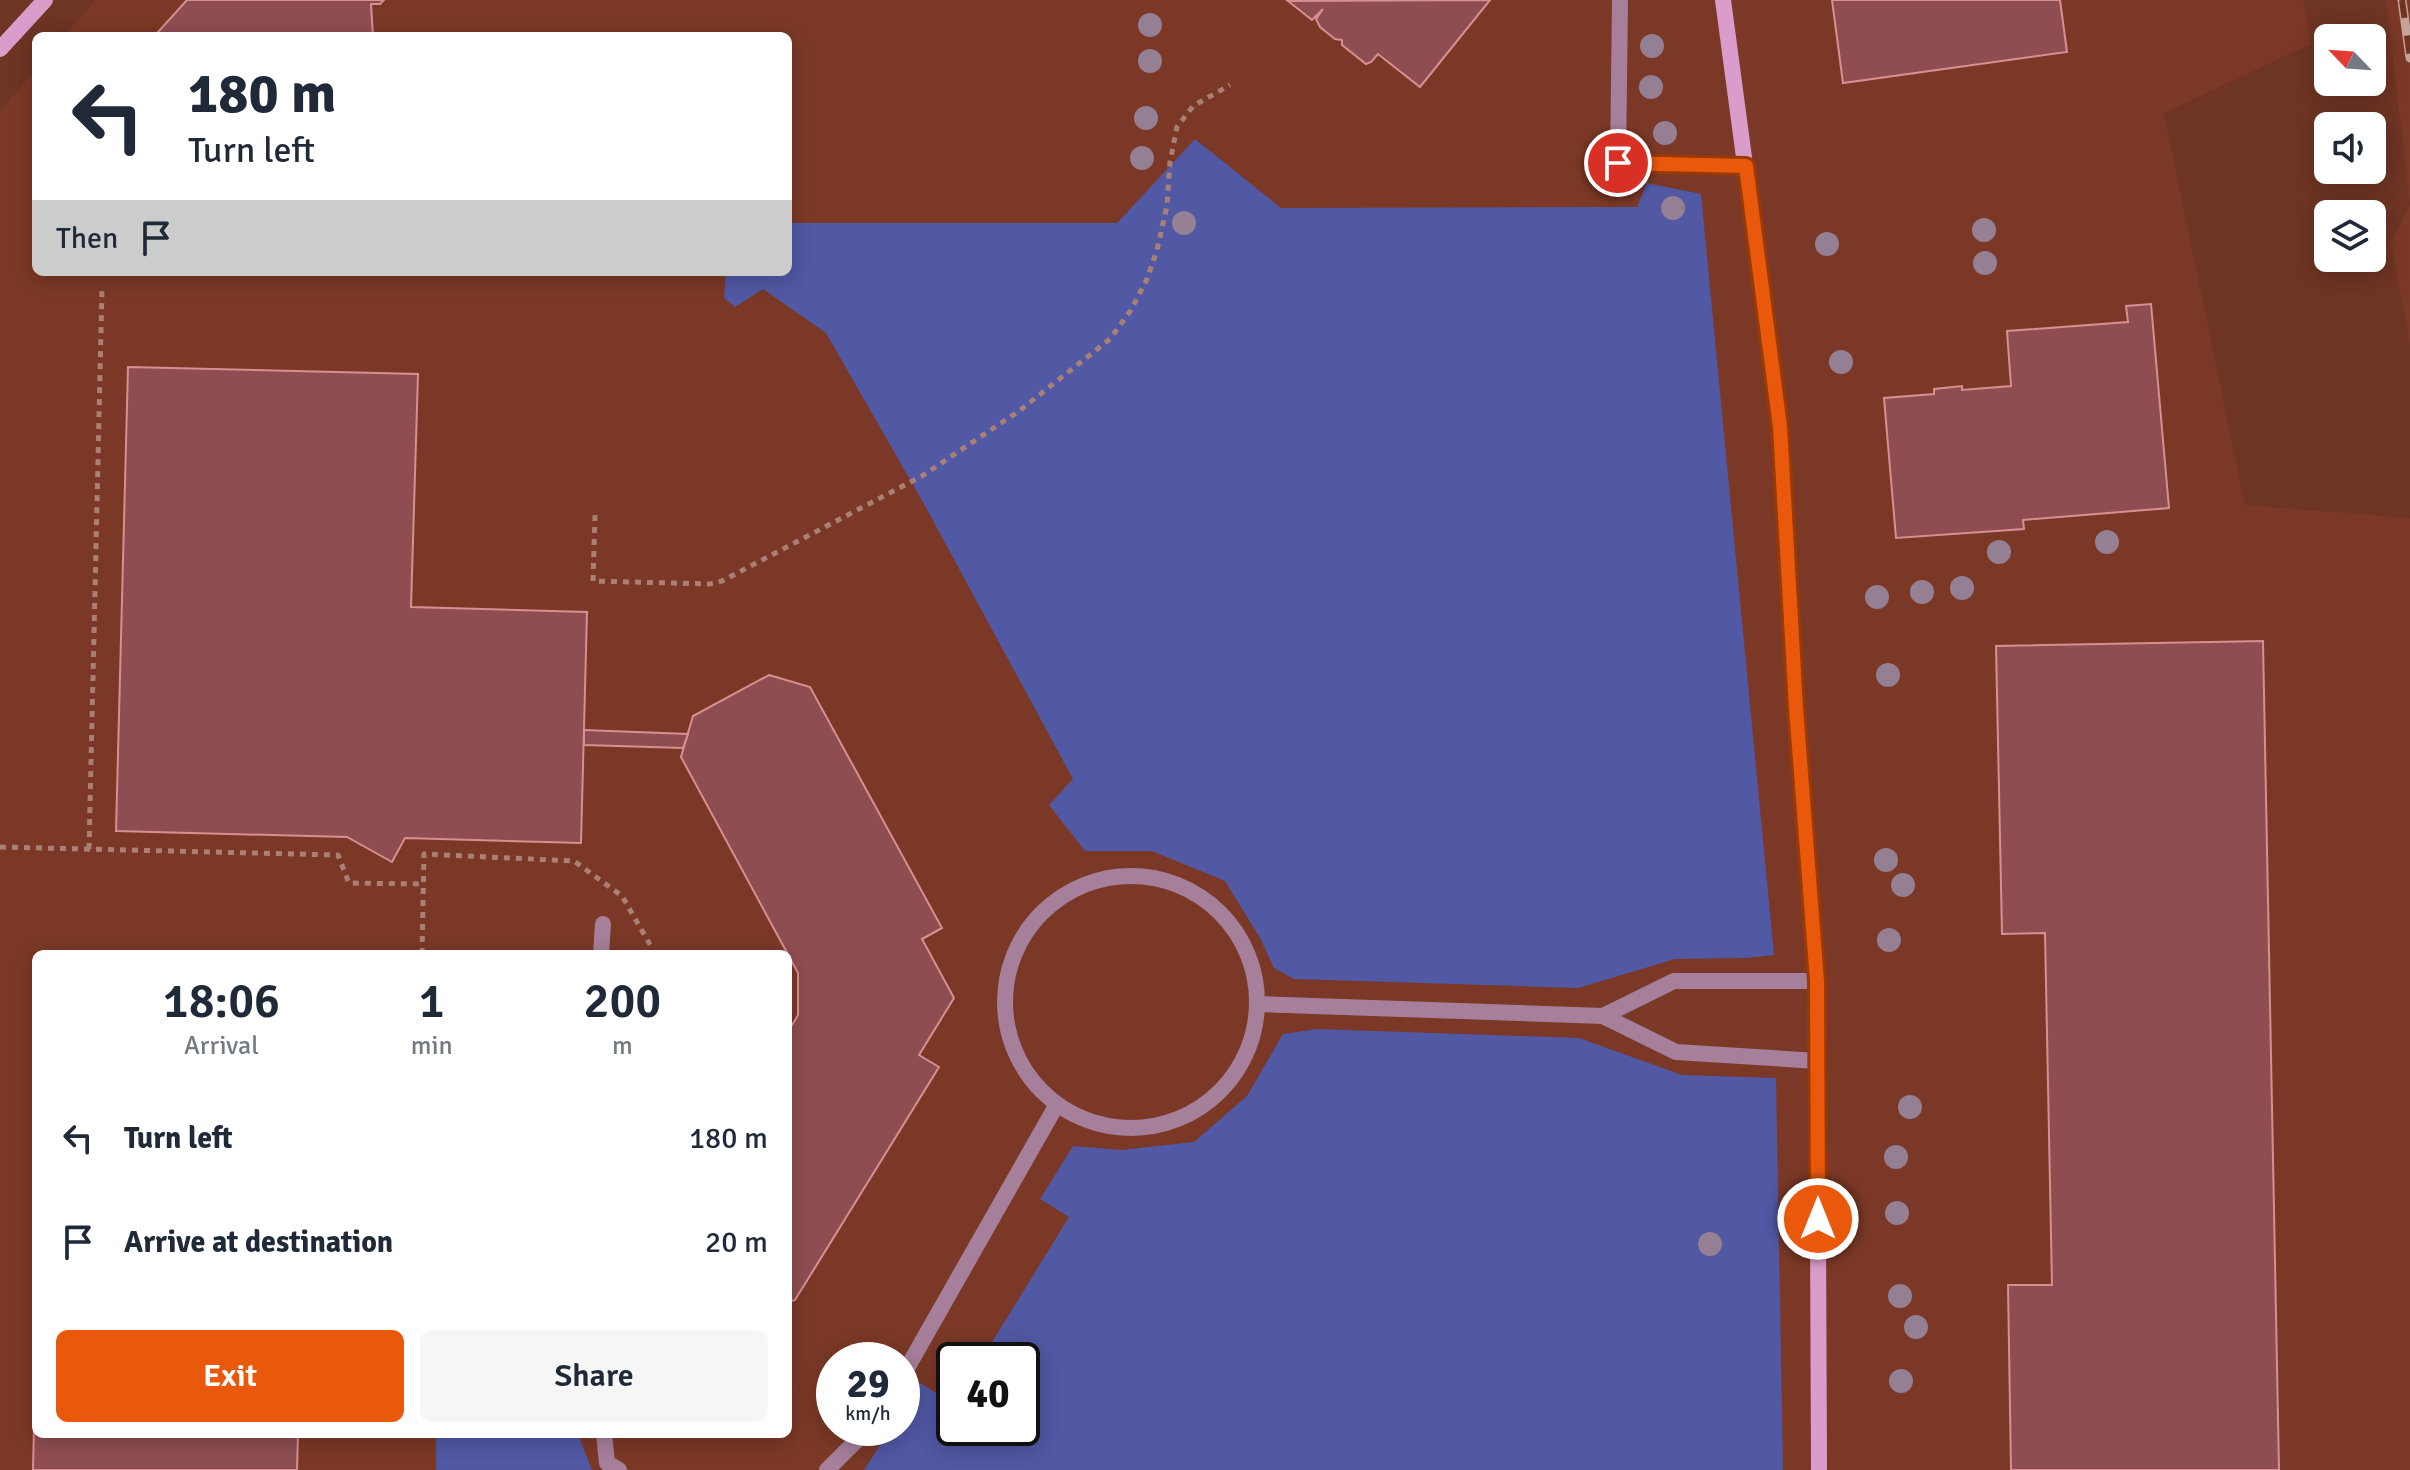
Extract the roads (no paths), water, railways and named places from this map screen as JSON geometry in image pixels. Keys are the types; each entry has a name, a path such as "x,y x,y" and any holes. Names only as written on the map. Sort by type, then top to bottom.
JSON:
{"street":[{"path":"0,49 45,0"},
{"path":"1723,0 1780,427 1796,708 1817,981 1819,1470"}],"lane":[{"path":"1620,0 1618,163 1746,166"},
{"path":"1111,876 1155,877 1197,893 1230,922 1251,960 1258,1004 1249,1049 1224,1088 1188,1116 1144,1129 1098,1125 1056,1106 1030,1080 1012,1049 1004,1013 1006,976 1019,942 1040,913 1070,890 1111,876"},
{"path":"601,950 603,924"},
{"path":"1603,1016 1674,981 1817,981"},
{"path":"1258,1004 1603,1016 1676,1052 1818,1061"},
{"path":"920,1345 1056,1106"},
{"path":"604,1438 607,1463 619,1470"},
{"path":"827,1470 851,1446"}],"railway":[{"path":"2402,0 2410,58"}]}
